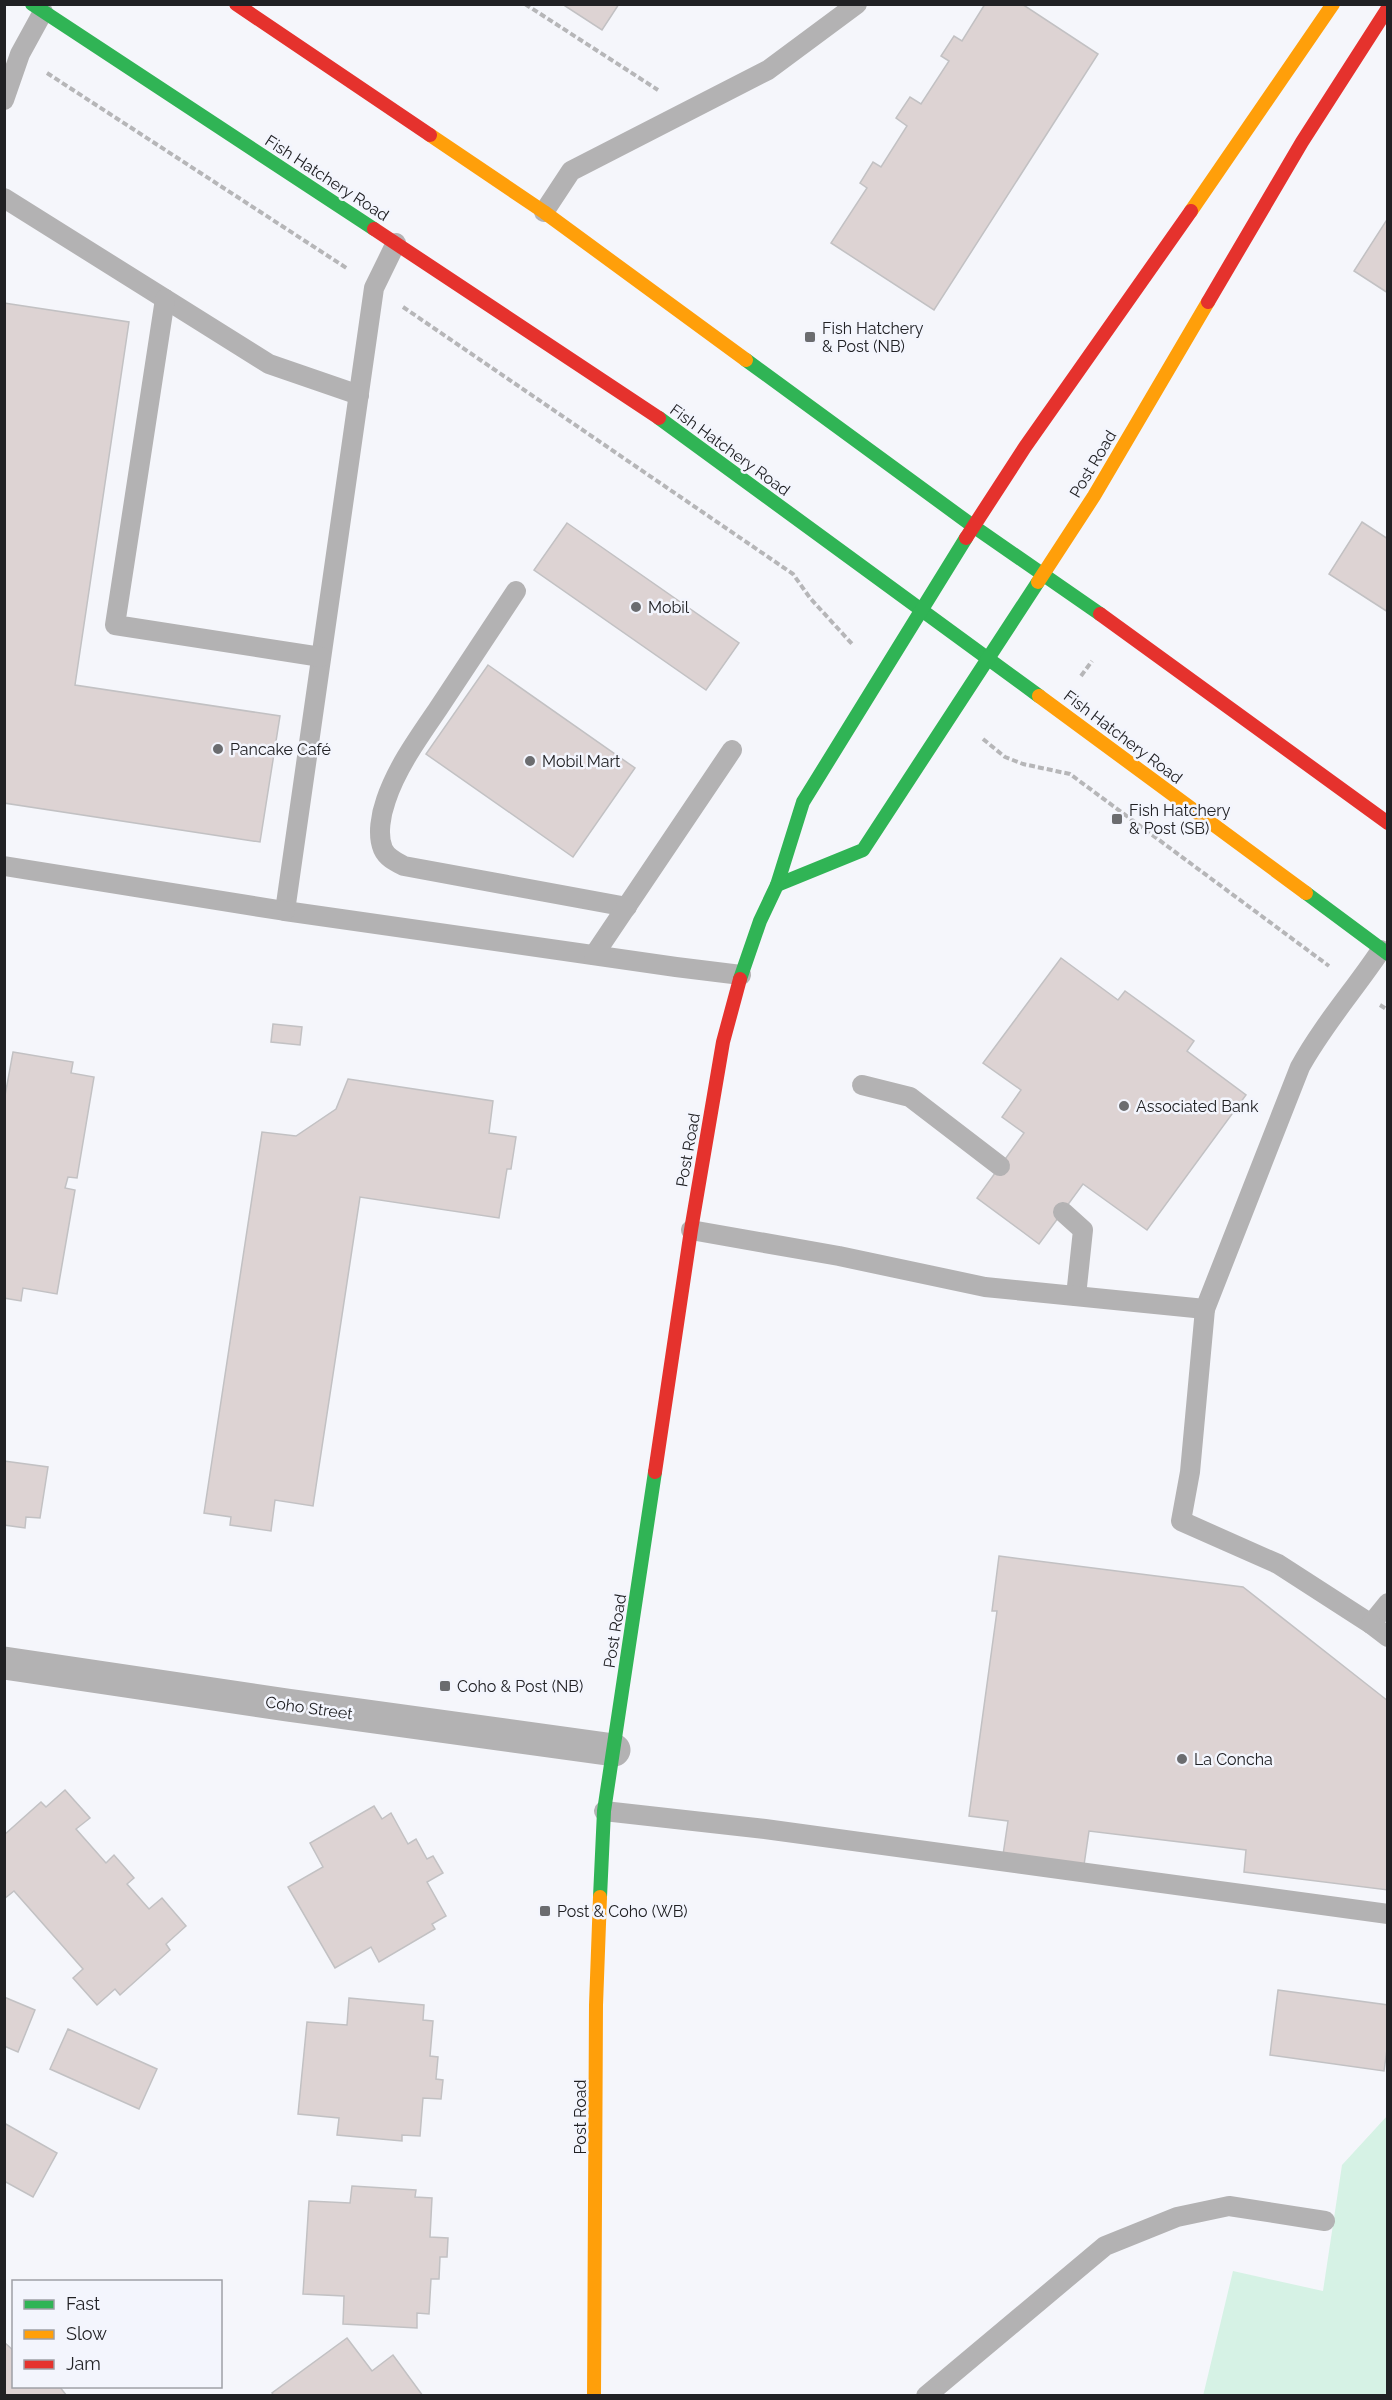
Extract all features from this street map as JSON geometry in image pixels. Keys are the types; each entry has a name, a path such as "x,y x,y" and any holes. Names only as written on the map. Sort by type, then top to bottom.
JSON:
{"street":[{"path":"236,4 544,212 973,526 1116,625 1388,823"},
{"name":"Post Road","path":"594,2396 596,2005 604,1811 691,1230 723,1042 741,975 760,921 777,885 803,802 973,526 1032,438 1254,122 1332,4"},
{"name":"Fish Hatchery Road","path":"42,7 684,435 988,657 1384,952"},
{"name":"Post Road","path":"777,885 863,850 1094,496 1302,142 1388,8"},
{"name":"Coho Street","path":"4,1663 614,1750"}],"lane":[{"path":"544,212 571,171 768,70 857,4"},
{"path":"4,100 20,54 42,7"},
{"path":"4,198 269,364 359,395"},
{"path":"285,911 374,288 396,243"},
{"path":"165,299 115,625 321,657"},
{"path":"516,591 418,739 397,775 386,800 382,817 380,837 384,850 391,860 404,866 627,907"},
{"path":"594,955 732,750"},
{"path":"4,866 285,911 741,975"},
{"path":"1384,952 1314,1041 1300,1067 1205,1309 1190,1472 1181,1521 1278,1564 1388,1636"},
{"path":"862,1085 910,1098 1000,1166"},
{"path":"1063,1212 1083,1230 1076,1296"},
{"path":"691,1230 839,1256 985,1287 1205,1309"},
{"path":"1371,1624 1388,1602"},
{"path":"604,1811 765,1829 1388,1914"},
{"path":"926,2396 1105,2246 1177,2217 1229,2206 1325,2221"}],"path":[{"path":"525,4 690,110"},
{"path":"46,73 354,273"},
{"path":"408,311 793,574 828,620 848,642 861,651"},
{"path":"1081,676 1092,661"},
{"path":"978,734 1005,757 1023,764 1070,774 1323,962"}],"green space":[{"path":"1387,2116 1387,2395 1203,2396 1233,2271 1323,2291 1342,2165"}],"building":[{"path":"562,4 619,4 602,30"},
{"path":"985,4 1022,4 1098,54 934,310 831,243 867,188 860,183 873,162 881,167 907,126 896,118 910,97 921,104 949,61 941,56 954,36 962,41"},
{"path":"1388,218 1388,293 1354,271"},
{"path":"4,303 129,322 75,685 280,716 260,842 4,803"},
{"path":"1362,522 1388,539 1388,612 1329,574"},
{"name":"Mobil","path":"567,523 739,643 706,690 534,570"},
{"name":"Mobil Mart","path":"488,665 635,768 573,857 426,754"},
{"name":"Associated Bank","path":"1061,958 1118,1000 1125,991 1194,1041 1187,1051 1246,1095 1147,1230 1083,1184 1039,1244 977,1198 1024,1133 1002,1117 1021,1090 983,1063"},
{"path":"273,1024 302,1027 300,1045 271,1042"},
{"path":"13,1052 73,1062 71,1073 94,1077 77,1178 68,1177 65,1188 75,1190 57,1294 23,1288 21,1301 4,1298 4,1101"},
{"path":"348,1079 493,1101 489,1133 516,1137 511,1169 507,1169 499,1218 360,1197 313,1506 275,1500 271,1531 230,1525 231,1517 204,1513 262,1132 296,1136 336,1109"},
{"path":"4,1461 48,1467 40,1518 26,1517 25,1528 4,1525"},
{"name":"La Concha","path":"999,1556 1243,1587 1388,1701 1388,1890 1244,1872 1246,1850 1089,1831 1084,1865 1003,1855 1008,1821 969,1816 997,1611 992,1611"},
{"path":"65,1790 90,1818 76,1829 106,1863 114,1855 134,1878 127,1884 149,1909 162,1898 186,1926 166,1944 170,1950 120,1995 115,1989 97,2005 73,1978 83,1969 14,1891 4,1899 4,1835 41,1802 46,1807"},
{"path":"374,1806 382,1819 391,1813 408,1844 416,1839 427,1859 433,1856 443,1873 427,1882 446,1916 432,1924 435,1929 379,1962 371,1947 335,1968 288,1887 323,1867 310,1843"},
{"path":"1278,1990 1388,2005 1388,2042 1384,2071 1270,2055"},
{"path":"4,1997 35,2010 18,2052 4,2046"},
{"path":"349,1998 424,2005 423,2020 433,2021 430,2056 438,2057 436,2079 443,2080 441,2099 423,2098 420,2136 402,2135 402,2141 337,2135 339,2118 298,2114 307,2022 347,2025"},
{"path":"68,2029 157,2069 139,2109 50,2069"},
{"path":"4,2123 57,2153 33,2197 4,2181"},
{"path":"352,2186 416,2190 415,2197 432,2198 430,2237 448,2238 447,2257 440,2257 439,2279 431,2279 429,2314 417,2313 417,2328 343,2324 344,2296 303,2294 309,2201 350,2203"},
{"path":"347,2338 372,2371 393,2355 423,2396 274,2396 272,2393"},
{"path":"4,2342 12,2349 12,2388 61,2388 67,2396 4,2396"}],"traffic: fast":[{"path":"32,4 374,229"},
{"path":"746,360 973,526 1100,614"},
{"path":"659,418 1039,696"},
{"path":"740,979 760,921 777,885 803,802 966,538"},
{"path":"777,885 863,850 1038,582"},
{"path":"1306,893 1388,954"},
{"path":"600,1897 604,1811 655,1472"}],"traffic: slow":[{"path":"1191,211 1333,4"},
{"path":"430,135 544,212 746,360"},
{"path":"1038,582 1094,496 1208,302"},
{"path":"1039,696 1306,893"},
{"path":"594,2396 596,2005 600,1897"}],"traffic: jam":[{"path":"236,4 430,135"},
{"path":"1208,302 1302,142 1388,8"},
{"path":"966,538 1025,447 1191,211"},
{"path":"374,229 659,418"},
{"path":"1100,614 1388,823"},
{"path":"655,1472 691,1230 723,1042 740,979"}],"place":[{"name":"Fish Hatchery & Post (NB)","path":"810,337"},
{"name":"Mobil","path":"636,607"},
{"name":"Pancake Café","path":"218,749"},
{"name":"Mobil Mart","path":"530,761"},
{"name":"Fish Hatchery & Post (SB)","path":"1117,819"},
{"name":"Associated Bank","path":"1124,1106"},
{"name":"Coho & Post (NB)","path":"445,1686"},
{"name":"La Concha","path":"1182,1759"},
{"name":"Post & Coho (WB)","path":"545,1911"}]}
